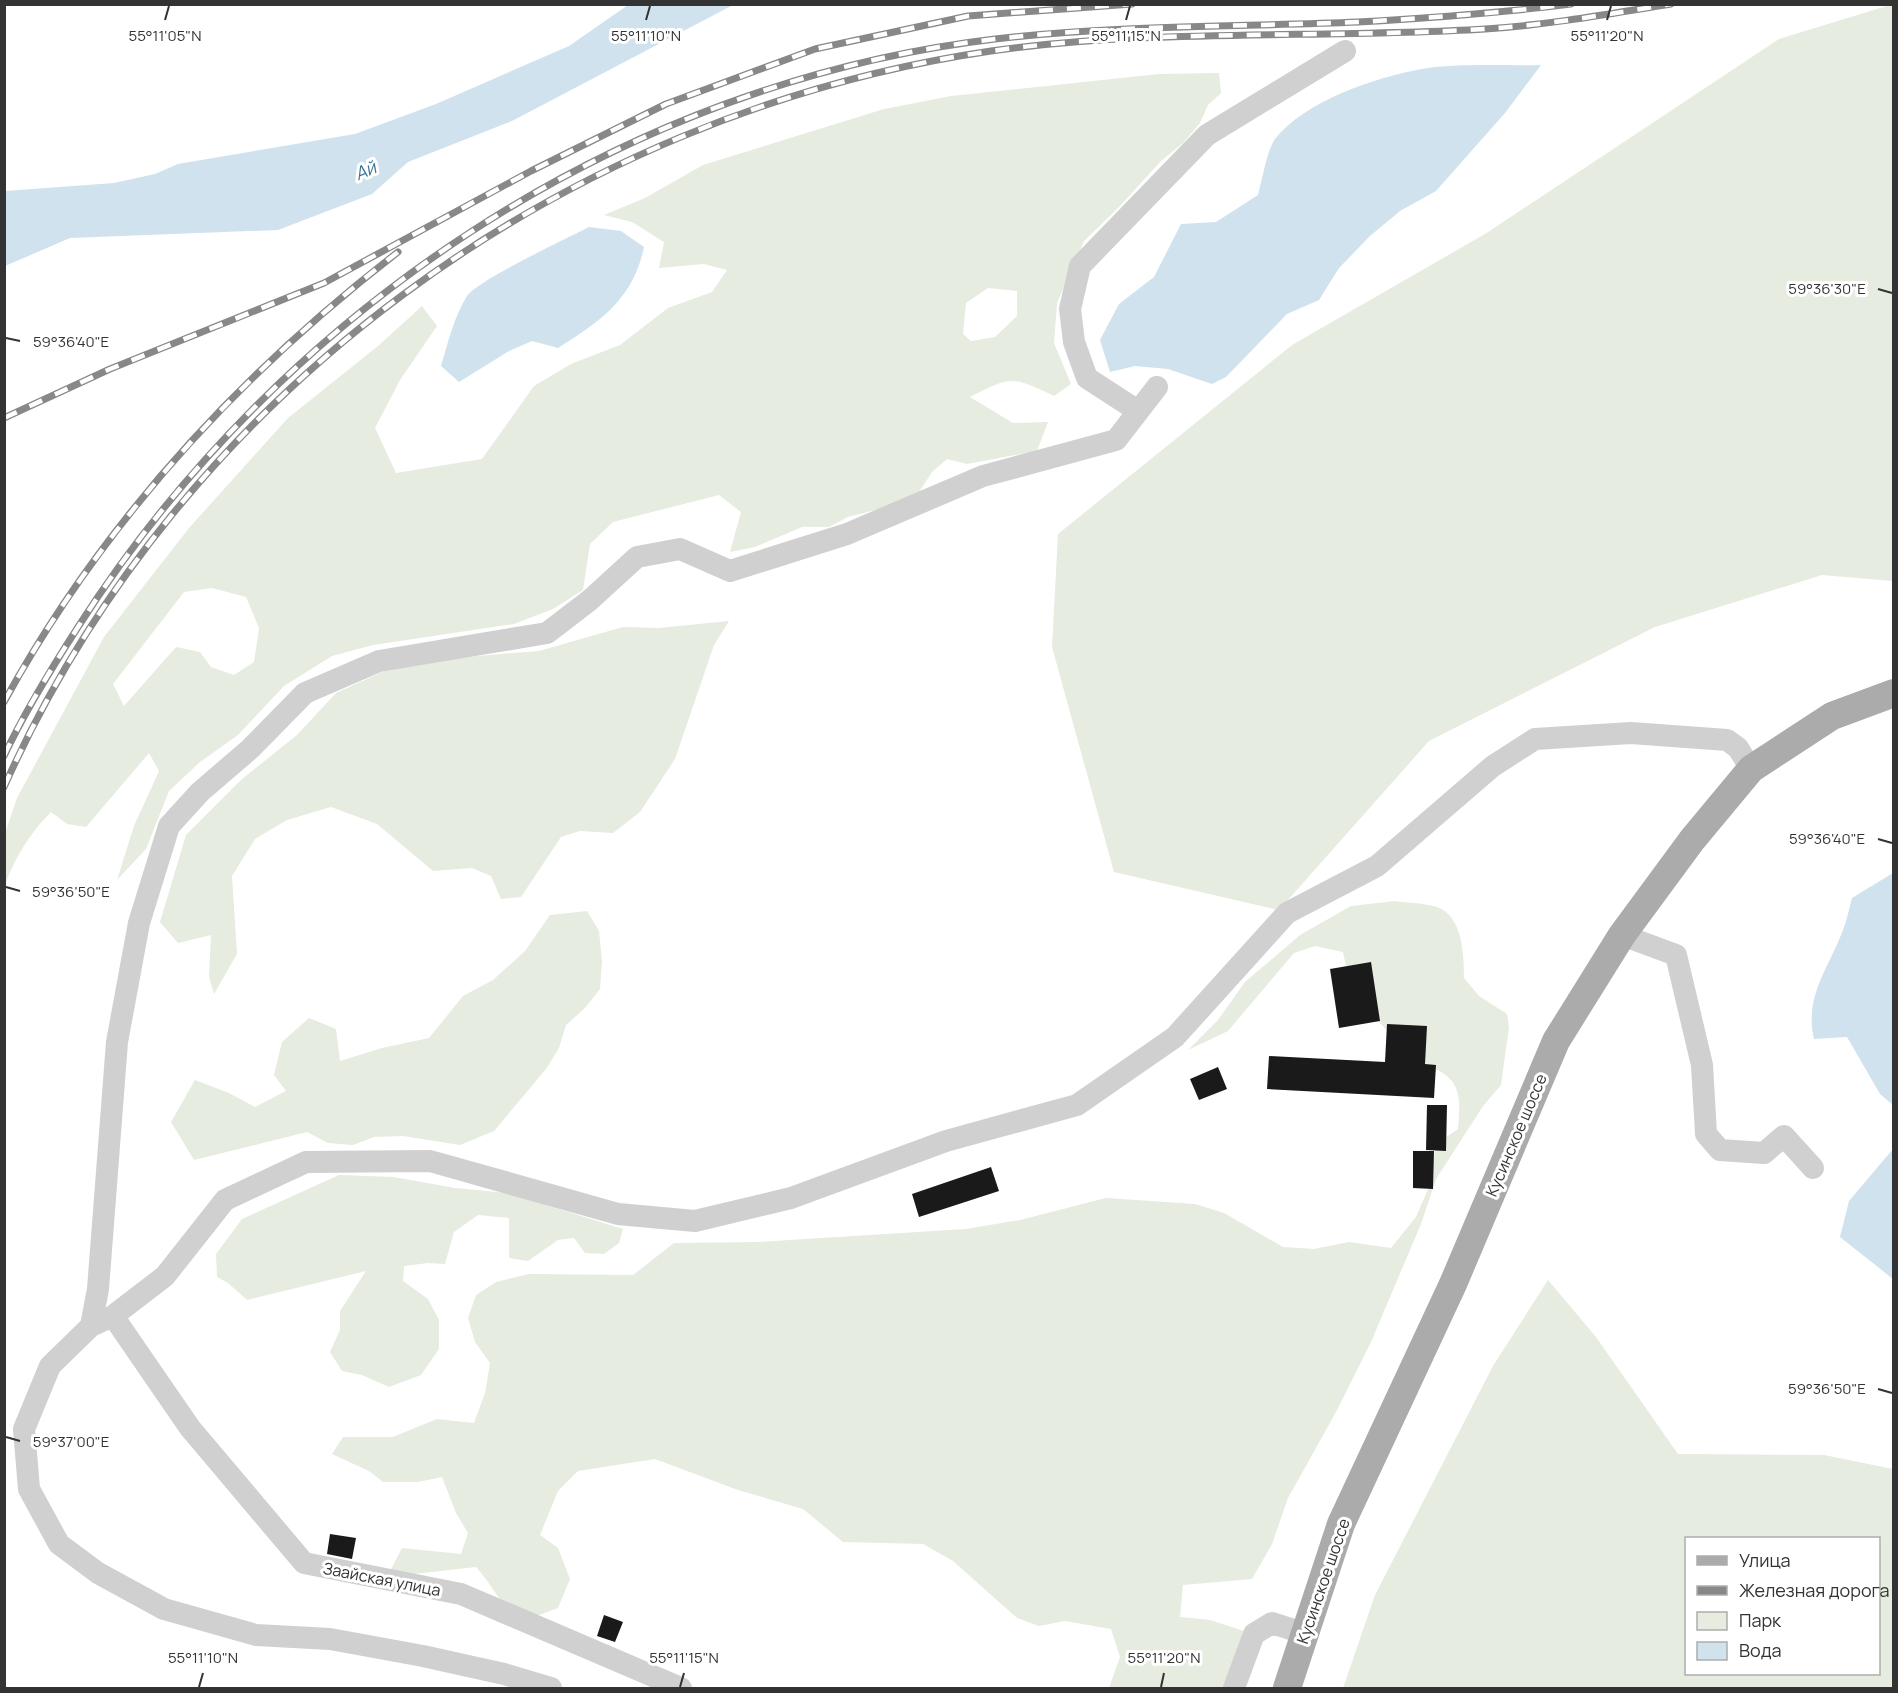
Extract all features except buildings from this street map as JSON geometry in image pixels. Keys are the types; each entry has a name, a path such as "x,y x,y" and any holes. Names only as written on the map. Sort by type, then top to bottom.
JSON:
{"main road":[{"name":"Кусинское шоссе","path":"1287,1689 1303,1633 1341,1524 1453,1284 1556,1041 1622,936 1692,840 1751,769 1832,716 1893,693"}],"street":[{"path":"1138,411 1087,378 1074,342 1070,309 1080,266 1137,210 1166,173 1207,135 1345,51"},
{"path":"91,1326 98,1289 117,1042 139,923 169,826 200,792 250,749 305,693 379,661 547,633 590,600 637,557 680,549 730,571 847,534 983,476 1116,440 1157,387"},
{"path":"551,1689 504,1674 377,1647 330,1639 256,1635 164,1609 98,1573 59,1544 29,1489 24,1429 50,1366 91,1326 113,1316 165,1276 225,1200 306,1162 430,1161 618,1214 695,1221 791,1198 946,1141 1077,1105 1176,1037 1287,913 1377,866 1493,766 1535,739 1631,733 1727,740 1738,748 1751,769"},
{"path":"1622,936 1676,955 1702,1065 1706,1134 1720,1150 1764,1153 1784,1137 1813,1168"},
{"name":"Заайская улица","path":"113,1316 190,1428 304,1563 461,1594 681,1689"},
{"path":"1234,1689 1254,1634 1272,1623 1303,1633"}],"green space":[{"path":"1893,5 1893,581 1822,575 1655,627 1429,741 1279,910 1114,872 1052,647 1058,534 1292,345 1485,234 1779,39"},
{"path":"1219,73 1221,93 1208,105 1200,123 1183,143 1161,161 1084,241 1057,303 1054,343 1071,384 1054,396 1020,382 1004,382 970,397 1013,423 1048,422 1037,451 967,464 947,459 932,472 914,500 848,517 829,527 802,527 755,547 730,552 741,512 719,495 613,522 590,544 583,590 553,609 514,624 373,645 332,656 284,686 238,735 200,762 169,791 146,849 117,880 134,826 159,771 149,753 86,827 67,824 51,812 24,846 5,885 5,833 17,798 104,637 189,528 288,418 378,346 422,306 437,326 400,380 375,428 396,473 482,459 534,386 571,364 620,345 668,308 712,292 727,270 704,264 659,268 664,242 632,222 604,215 645,198 703,165 884,109 951,96 1159,74","holes":["988,288 1017,291 1017,316 995,337 971,341 963,334 966,303","212,588 246,597 259,628 254,662 234,675 211,667 200,652 176,647 124,706 113,684 184,592"]},
{"path":"729,621 714,645 675,759 640,812 613,833 580,831 561,837 521,897 501,899 491,876 472,868 433,871 377,824 331,807 287,820 255,839 232,876 237,954 214,994 209,977 211,935 178,943 160,922 186,835 242,779 297,735 336,693 404,662 539,651 623,627 659,628"},
{"path":"1395,901 1437,907 1446,912 1457,928 1460,938 1464,978 1479,996 1507,1014 1509,1027 1501,1085 1483,1106 1436,1179 1421,1224 1371,1342 1336,1412 1288,1498 1272,1544 1252,1579 1183,1585 1180,1617 1210,1620 1244,1631 1228,1688 1109,1688 1120,1657 1111,1629 1065,1621 1039,1626 1017,1618 953,1561 923,1544 843,1542 803,1509 738,1490 655,1459 578,1471 558,1491 540,1535 558,1548 570,1579 558,1608 518,1623 476,1567 387,1577 402,1548 461,1554 468,1533 456,1513 442,1477 418,1482 383,1482 369,1471 332,1454 343,1437 393,1437 437,1419 474,1423 485,1393 490,1363 475,1342 468,1318 476,1295 496,1282 529,1274 633,1275 674,1243 760,1242 966,1229 1020,1220 1106,1198 1195,1204 1224,1213 1283,1247 1314,1249 1349,1242 1391,1248 1416,1217 1429,1187 1436,1144 1458,1129 1458,1095 1453,1082 1448,1077 1425,1063 1397,1040 1373,1015 1354,986 1343,952 1315,946 1294,953 1228,1031 1188,1050 1218,1020 1245,982 1300,935 1351,906"},
{"path":"587,911 599,931 602,961 600,989 585,1008 566,1025 559,1048 546,1069 494,1131 460,1145 403,1136 374,1137 353,1145 328,1143 307,1132 194,1160 171,1122 195,1080 229,1093 255,1107 286,1091 274,1075 282,1042 309,1018 336,1029 340,1061 382,1048 429,1038 463,996 493,980 525,951 550,915"},
{"path":"339,1175 394,1177 455,1188 507,1193 623,1229 619,1243 604,1254 585,1253 574,1238 558,1240 528,1261 509,1258 509,1218 478,1215 454,1232 445,1264 428,1263 404,1266 403,1281 428,1299 439,1320 439,1349 421,1375 389,1387 362,1375 342,1371 330,1352 340,1330 340,1311 366,1271 247,1300 228,1283 217,1277 216,1254 242,1219"},
{"path":"1548,1280 1596,1337 1678,1454 1824,1455 1893,1469 1893,1688 1343,1688 1375,1595 1493,1366"}],"water":[{"name":"Ай","path":"628,5 733,5 512,121 408,162 372,194 278,230 70,238 5,266 5,191 114,183 155,174 178,164 355,134 436,104 569,46"},
{"path":"1465,65 1541,65 1505,113 1436,191 1400,211 1370,236 1339,268 1319,300 1287,314 1226,377 1212,384 1168,369 1135,366 1110,372 1100,340 1119,304 1154,277 1181,224 1216,222 1258,195 1272,144 1288,125 1304,113 1363,85 1422,69"},
{"path":"589,227 621,231 644,247 632,281 613,307 588,328 558,348 532,341 509,351 459,382 441,366 458,312 474,289 504,270"},
{"path":"1893,873 1893,1105 1880,1094 1847,1037 1814,1039 1812,1009 1819,983 1843,930 1852,898"},
{"path":"1893,1149 1893,1279 1840,1237 1849,1201"}],"railway":[{"path":"4,418 110,369 324,283 531,171 666,104 815,49 968,16 1132,4"},
{"path":"4,756 39,690 78,627 160,513 253,408 358,314 472,231 593,161 722,105 856,64 995,39 1086,31 1385,20 1491,13 1571,4"},
{"path":"4,787 79,645 173,514 281,397 404,294 538,207 682,137 834,84 991,51 1114,39 1485,29 1555,22 1671,4"},
{"path":"4,702 42,637 84,574 129,514 178,457 283,349 339,299 398,252"}]}
